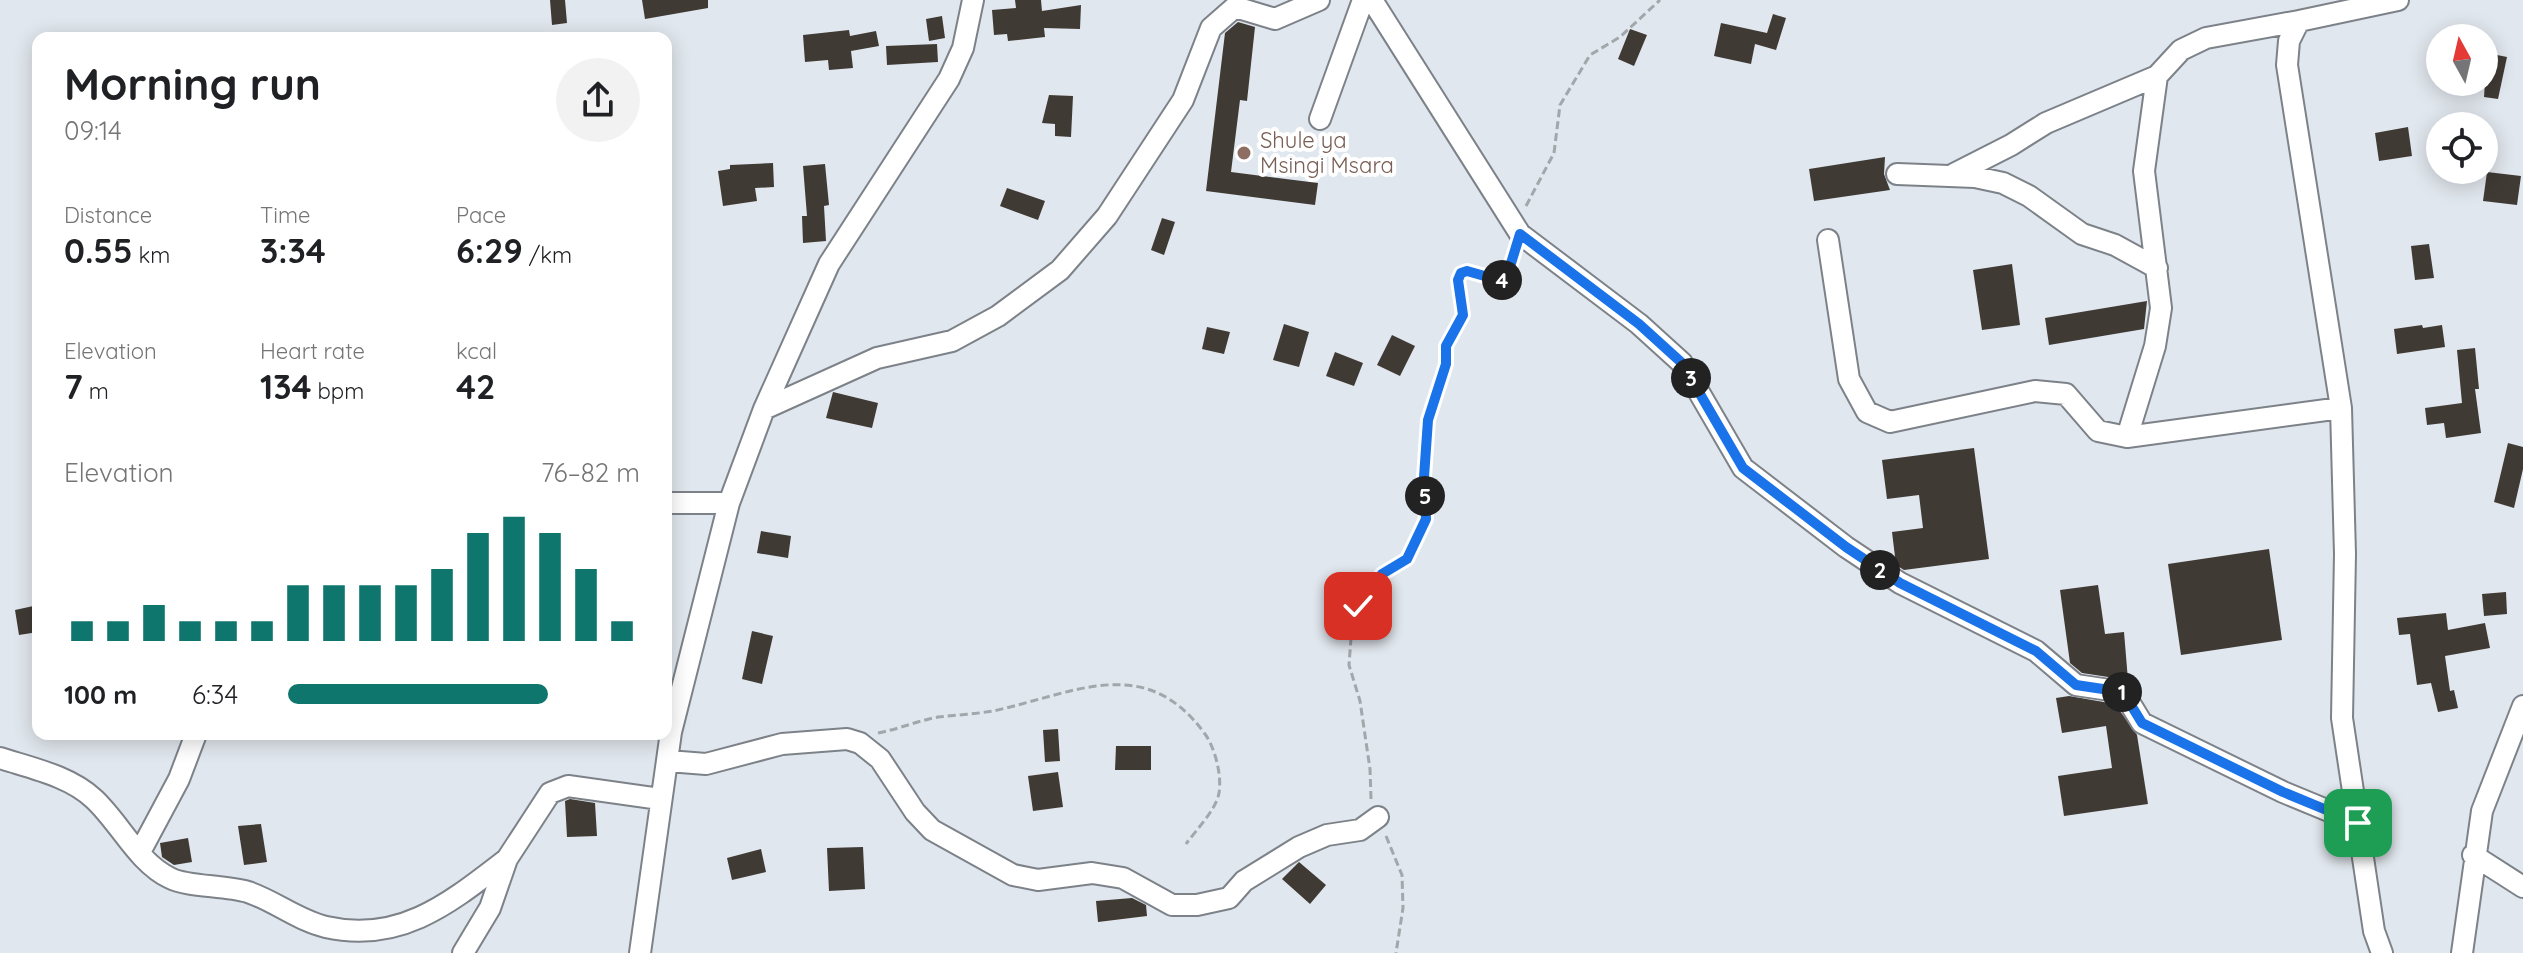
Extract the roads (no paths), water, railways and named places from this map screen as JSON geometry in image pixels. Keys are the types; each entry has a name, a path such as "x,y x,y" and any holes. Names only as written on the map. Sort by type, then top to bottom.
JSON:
{"street":[{"path":"672,728 729,503 764,409 829,264 949,79 963,48 973,0"},
{"path":"764,409 877,358 952,341 998,316 1060,270 1107,216 1183,100 1211,28 1222,17 1235,7 1275,19 1319,0"},
{"path":"1320,119 1363,0"},
{"path":"1372,0 1520,234 1639,324 1682,363 1743,468 1846,547 1900,583 2036,651 2076,685 2123,692 2142,723 2283,792 2358,823"},
{"path":"1950,176 2046,123 2157,76 2181,50 2206,38 2299,21 2354,4 2398,0"},
{"path":"2299,21 2289,41 2287,65 2341,408 2345,554 2342,718 2374,931 2382,953"},
{"path":"2127,437 2157,333 2161,308 2144,171 2157,76"},
{"path":"1897,174 1950,176 2003,183 2029,196 2082,234 2115,245 2157,268"},
{"path":"1828,240 1849,379 1867,412 1890,422 2035,391 2066,394 2098,431 2127,437 2341,408"},
{"path":"672,503 729,503"},
{"path":"2462,953 2473,855 2482,811 2523,706"},
{"path":"668,761 706,764 782,744 847,739 860,743 880,759 915,812 932,830 1013,875 1038,880 1092,873 1123,878 1172,905 1197,905 1229,898 1244,881 1299,847 1327,835 1360,830 1378,817"},
{"path":"140,852 179,779 194,740"},
{"path":"640,953 670,740"},
{"path":"0,758 74,784 95,799 140,852 171,879 230,886 260,896 310,921 356,930 394,926 423,918 450,903 507,859"},
{"path":"463,953 490,908 507,859 550,793 568,786 660,799"},
{"path":"2473,855 2523,887"}],"place":[{"name":"Shule ya Msingi Msara","path":"1244,153"}]}
